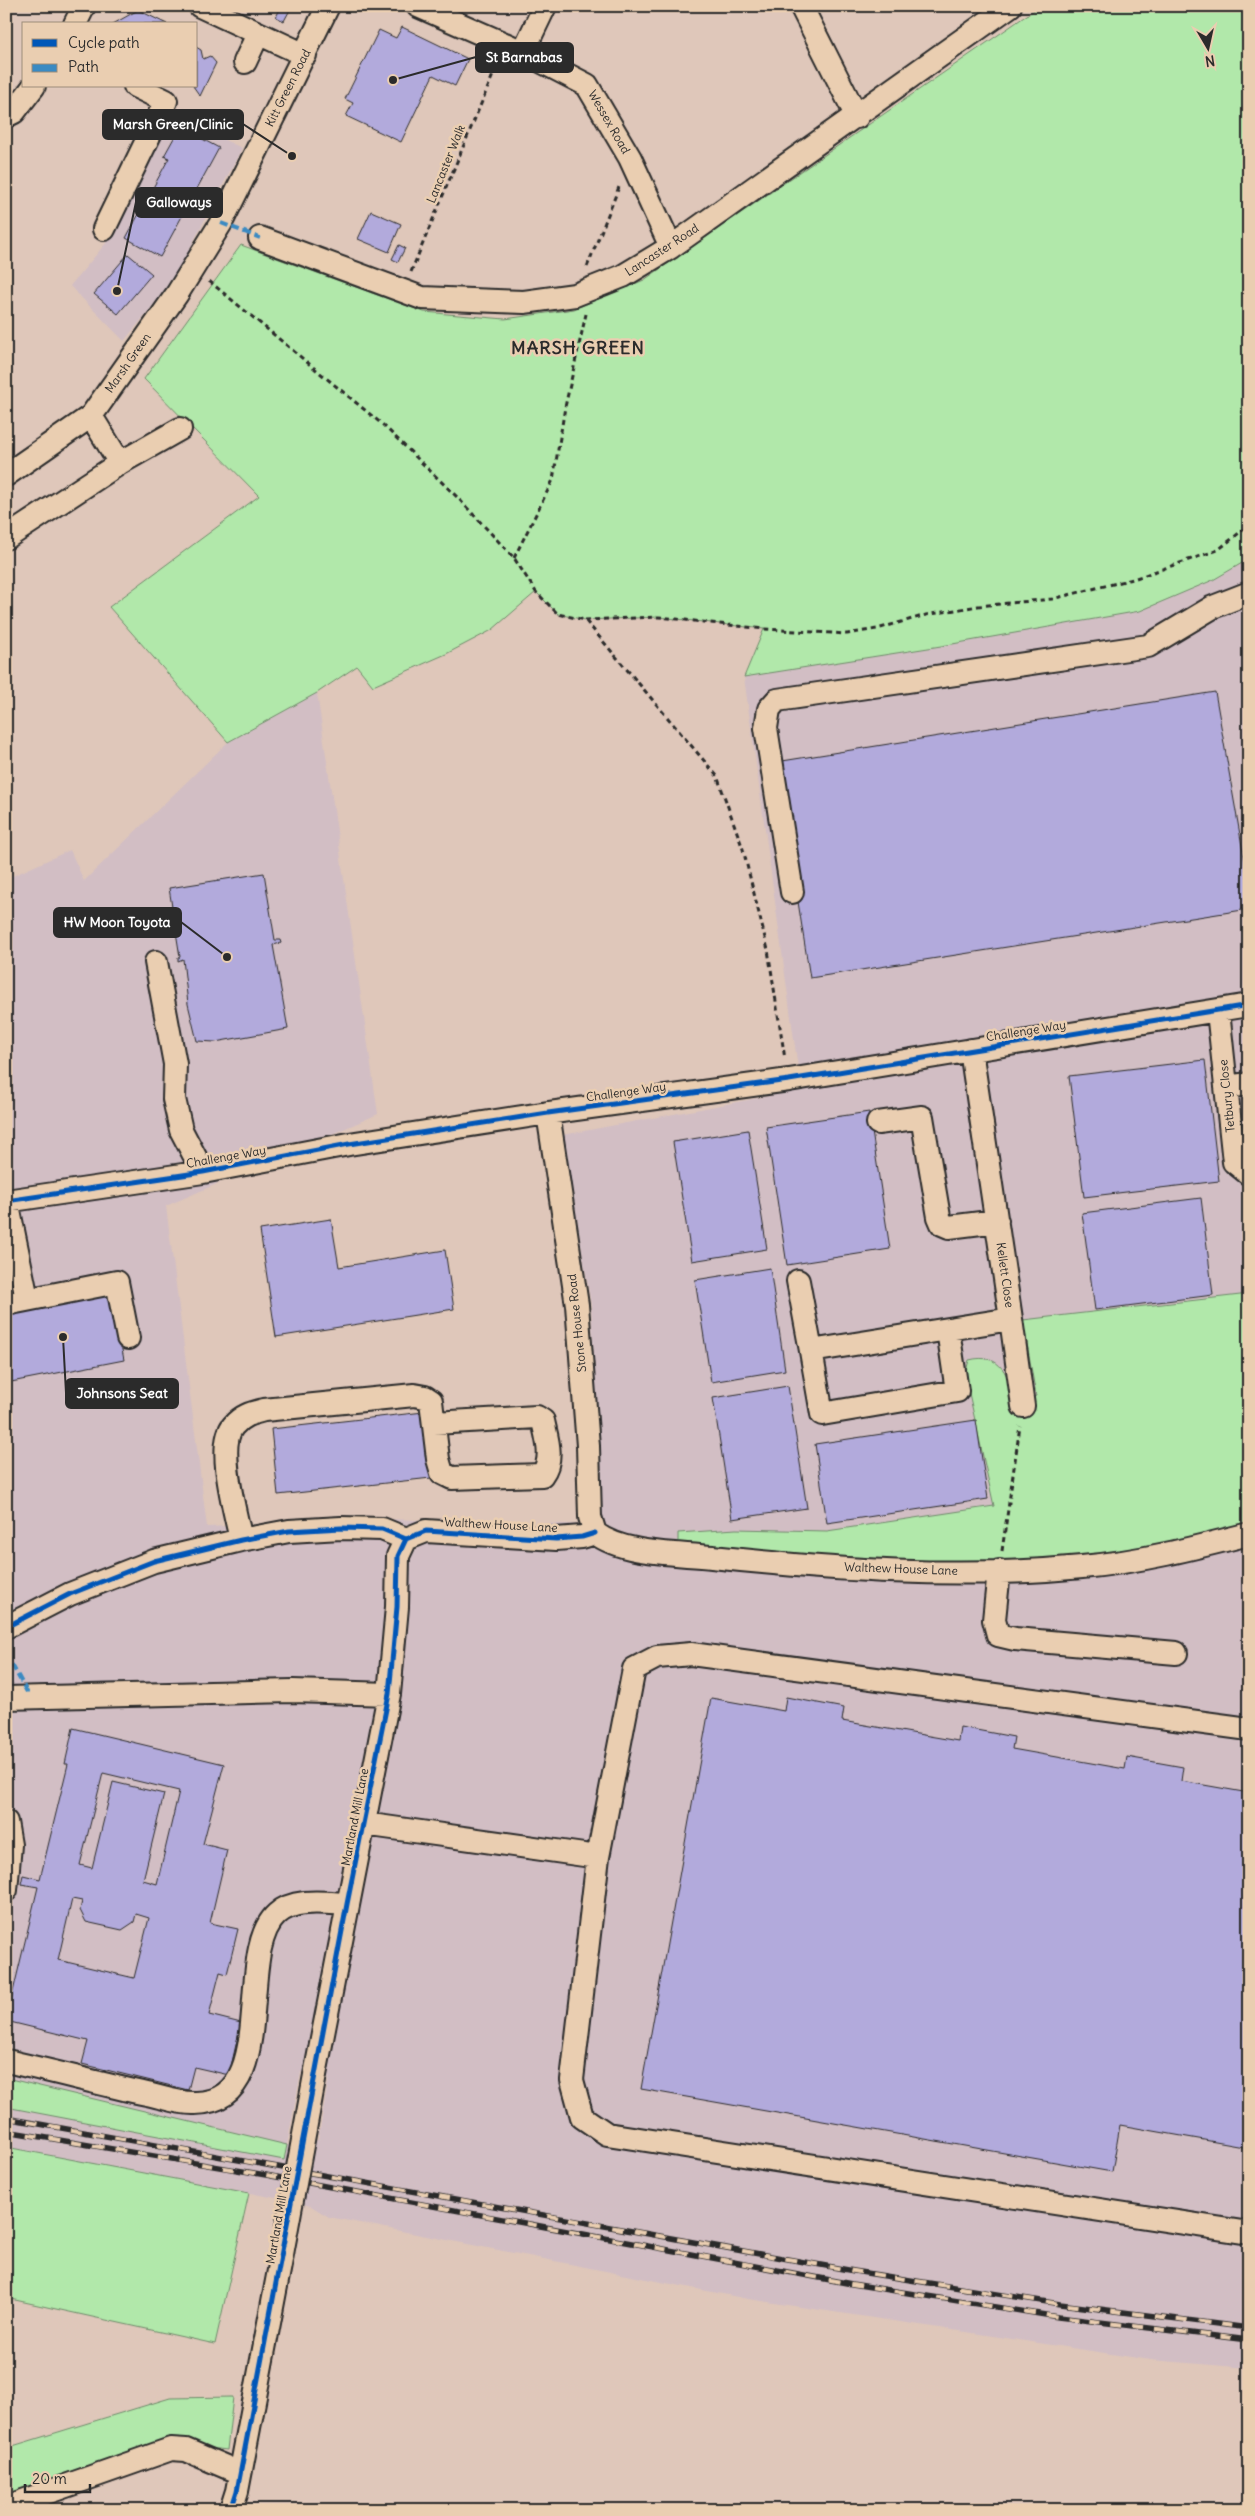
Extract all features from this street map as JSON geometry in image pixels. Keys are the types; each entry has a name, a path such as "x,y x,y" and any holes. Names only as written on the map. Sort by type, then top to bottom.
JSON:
{"street":[{"path":"76,22 84,6"},
{"path":"200,6 305,55"},
{"name":"Kitt Green Road","path":"221,223 328,6"},
{"name":"Wessex Road","path":"418,6 514,48 588,85 630,158 670,247"},
{"path":"514,48 545,6"},
{"path":"801,6 857,117"},
{"name":"Lancaster Road","path":"260,238 422,298 524,302 584,291 623,276 670,247 857,117 1003,8"},
{"path":"245,62 258,34"},
{"path":"6,116 14,112 32,88"},
{"path":"104,229 166,101 138,88"},
{"name":"Marsh Green","path":"7,474 91,416 193,268 221,223"},
{"path":"91,416 120,463"},
{"path":"6,538 120,463 180,429"},
{"path":"792,892 766,728 769,709 777,700 1148,646 1213,607 1249,593"},
{"path":"156,962 175,1064 174,1099 181,1130 203,1172"},
{"name":"Challenge Way","path":"6,1201 203,1172 349,1144 548,1113 789,1080 1249,1005"},
{"name":"Tetbury Close","path":"1218,1011 1234,1162 1249,1174"},
{"name":"Kellett Close","path":"811,1351 1011,1319 971,1050"},
{"path":"1226,1087 1249,1084"},
{"name":"Stone House Road","path":"548,1113 577,1305 588,1446 590,1517 595,1533"},
{"path":"878,1123 922,1117 939,1217 942,1224 949,1227 997,1221"},
{"path":"6,1201 17,1302 117,1282 128,1338"},
{"path":"798,1281 822,1414 957,1391 948,1330"},
{"path":"1011,1319 1023,1406"},
{"path":"240,1540 226,1447 232,1427 246,1414 264,1410 414,1395 431,1400 438,1459 442,1472 452,1478 542,1475 548,1466 548,1442 543,1421 537,1418 434,1423"},
{"path":"6,1626 70,1594 154,1560 240,1540 289,1532 341,1528 382,1528 406,1539"},
{"name":"Walthew House Lane","path":"406,1539 426,1531 556,1539 574,1538 595,1533 616,1545 790,1565 932,1572 999,1571 1092,1566 1175,1553 1249,1534"},
{"name":"Martland Mill Lane","path":"231,2510 240,2472 347,1904 389,1694 397,1607 398,1556 406,1539"},
{"path":"999,1571 994,1620 998,1635 1015,1639 1176,1653"},
{"path":"1249,1729 691,1654 657,1656 634,1669 598,1857 572,2080 582,2117 607,2134 1249,2233"},
{"path":"6,1698 275,1691 389,1694"},
{"path":"6,1822 10,1845 6,1890"},
{"path":"364,1824 598,1857"},
{"path":"6,2061 83,2080 195,2103 224,2094 233,2087 241,2073 251,2037 255,1976 261,1947 270,1923 277,1913 298,1905 347,1904"},
{"path":"6,2507 171,2449 186,2450 240,2472"}],"path":[{"path":"166,101 260,145"},
{"path":"514,558 553,480 584,291 630,158"},
{"path":"193,268 383,425 457,497 514,558 536,592 558,614 584,620 659,617 764,629 847,634 876,630 926,615 978,606 1052,600 1134,579 1218,550 1249,525"},
{"path":"584,620 717,776 743,849 768,950 789,1080"},
{"path":"999,1571 1023,1406"}],"shaded area":[{"path":"168,114 242,148 172,283 124,341 70,286 106,243"},
{"path":"1249,559 1249,2368 1151,2360 748,2299 329,2217 311,2206 276,2198 6,2147 6,879 70,850 84,881 228,742 317,693 378,1114 166,1206 207,1527 383,1519 603,1525 591,1305 563,1135 801,1090 744,677 941,646 1140,611 1213,580","holes":["301,2072 329,2077 318,2140 287,2145"]}],"green space":[{"path":"1040,6 1249,6 1249,559 1213,580 1140,611 941,646 744,677 764,629 659,617 585,620 558,614 536,592 492,630 446,654 373,686 357,666 317,693 228,742 109,607 259,496 144,379 241,245 424,312 505,319 574,309 644,280"},
{"path":"1249,1294 1249,1523 1223,1532 1136,1551 1043,1562 837,1561 678,1544 678,1533 736,1529 827,1531 994,1506 965,1375 969,1360 980,1358 989,1360 1002,1368 1010,1383 1016,1402 1036,1396 1023,1320"},
{"path":"6,2078 287,2145 284,2160 6,2107"},
{"path":"6,2147 249,2193 215,2344 6,2298"},
{"path":"233,2397 227,2450 170,2443 6,2498 6,2448 170,2398"}],"building":[{"path":"279,6 292,6 284,21 276,17 281,7"},
{"path":"138,10 163,22 117,22"},
{"path":"402,27 468,59 455,86 433,75 401,142 346,116 353,103 345,99 379,30 396,38"},
{"path":"198,48 201,50 203,59 210,56 216,63 200,96 194,88 198,88"},
{"path":"180,127 219,148 160,257 126,238 169,158 164,156"},
{"path":"371,211 401,224 389,252 358,239"},
{"path":"399,245 405,248 398,262 392,259"},
{"path":"128,254 152,274 118,314 94,294"},
{"path":"1215,692 1249,886 1249,909 810,978 776,762"},
{"path":"264,873 275,940 280,940 281,943 273,945 288,1029 215,1042 197,1041 188,1004 183,959 178,961 180,957 169,888"},
{"path":"1205,1060 1219,1181 1084,1197 1069,1076"},
{"path":"869,1112 890,1249 787,1265 766,1127"},
{"path":"748,1130 767,1249 692,1261 673,1142"},
{"path":"1201,1198 1213,1295 1095,1310 1082,1213"},
{"path":"331,1219 339,1267 445,1250 454,1309 276,1337 260,1230"},
{"path":"770,1268 785,1370 711,1382 695,1280"},
{"path":"111,1293 124,1360 6,1383 6,1314"},
{"path":"788,1386 807,1508 732,1519 713,1398"},
{"path":"424,1412 431,1478 278,1495 271,1429"},
{"path":"976,1420 988,1499 827,1523 815,1444"},
{"path":"786,1697 844,1708 842,1721 958,1741 960,1727 1014,1737 1012,1749 1125,1769 1127,1757 1183,1767 1181,1781 1249,1793 1249,2148 1120,2125 1112,2172 641,2089 711,1698 784,1711"},
{"path":"73,1728 224,1764 203,1844 227,1850 210,1923 238,1929 227,1974 220,1972 209,2015 241,2023 229,2075 194,2067 188,2090 82,2064 88,2041 6,2021 38,1887 21,1884 23,1875 40,1879 68,1764 65,1764","holes":["103,1773 179,1791 157,1884 143,1880 164,1794 113,1782 92,1868 80,1865","72,1899 82,1901 80,1910 86,1922 122,1930 134,1922 136,1914 149,1918 134,1978 58,1960"]}],"railway":[{"path":"6,2118 854,2271 1060,2304 1249,2328"},
{"path":"6,2131 266,2175 852,2284 1058,2317 1249,2340"}],"marked path":[{"path":"221,223 260,238"},
{"path":"6,1654 27,1692 27,1696"}],"cycle path":[{"path":"6,1201 203,1172 349,1144 548,1113 789,1080 1249,1005"},
{"path":"6,1627 70,1594 154,1561 241,1540 289,1531 341,1528 382,1529 406,1539"},
{"path":"406,1539 426,1531 556,1539 582,1537 595,1533"},
{"path":"231,2510 237,2491 347,1904 389,1694 397,1607 398,1556 406,1539"}],"place":[{"name":"St Barnabas","path":"393,80"},
{"name":"Marsh Green/Clinic","path":"292,156"},
{"name":"Galloways","path":"117,291"},
{"name":"HW Moon Toyota","path":"227,957"},
{"name":"Johnsons Seat","path":"63,1337"}],"district":[{"name":"MARSH GREEN","path":"578,348"}]}
